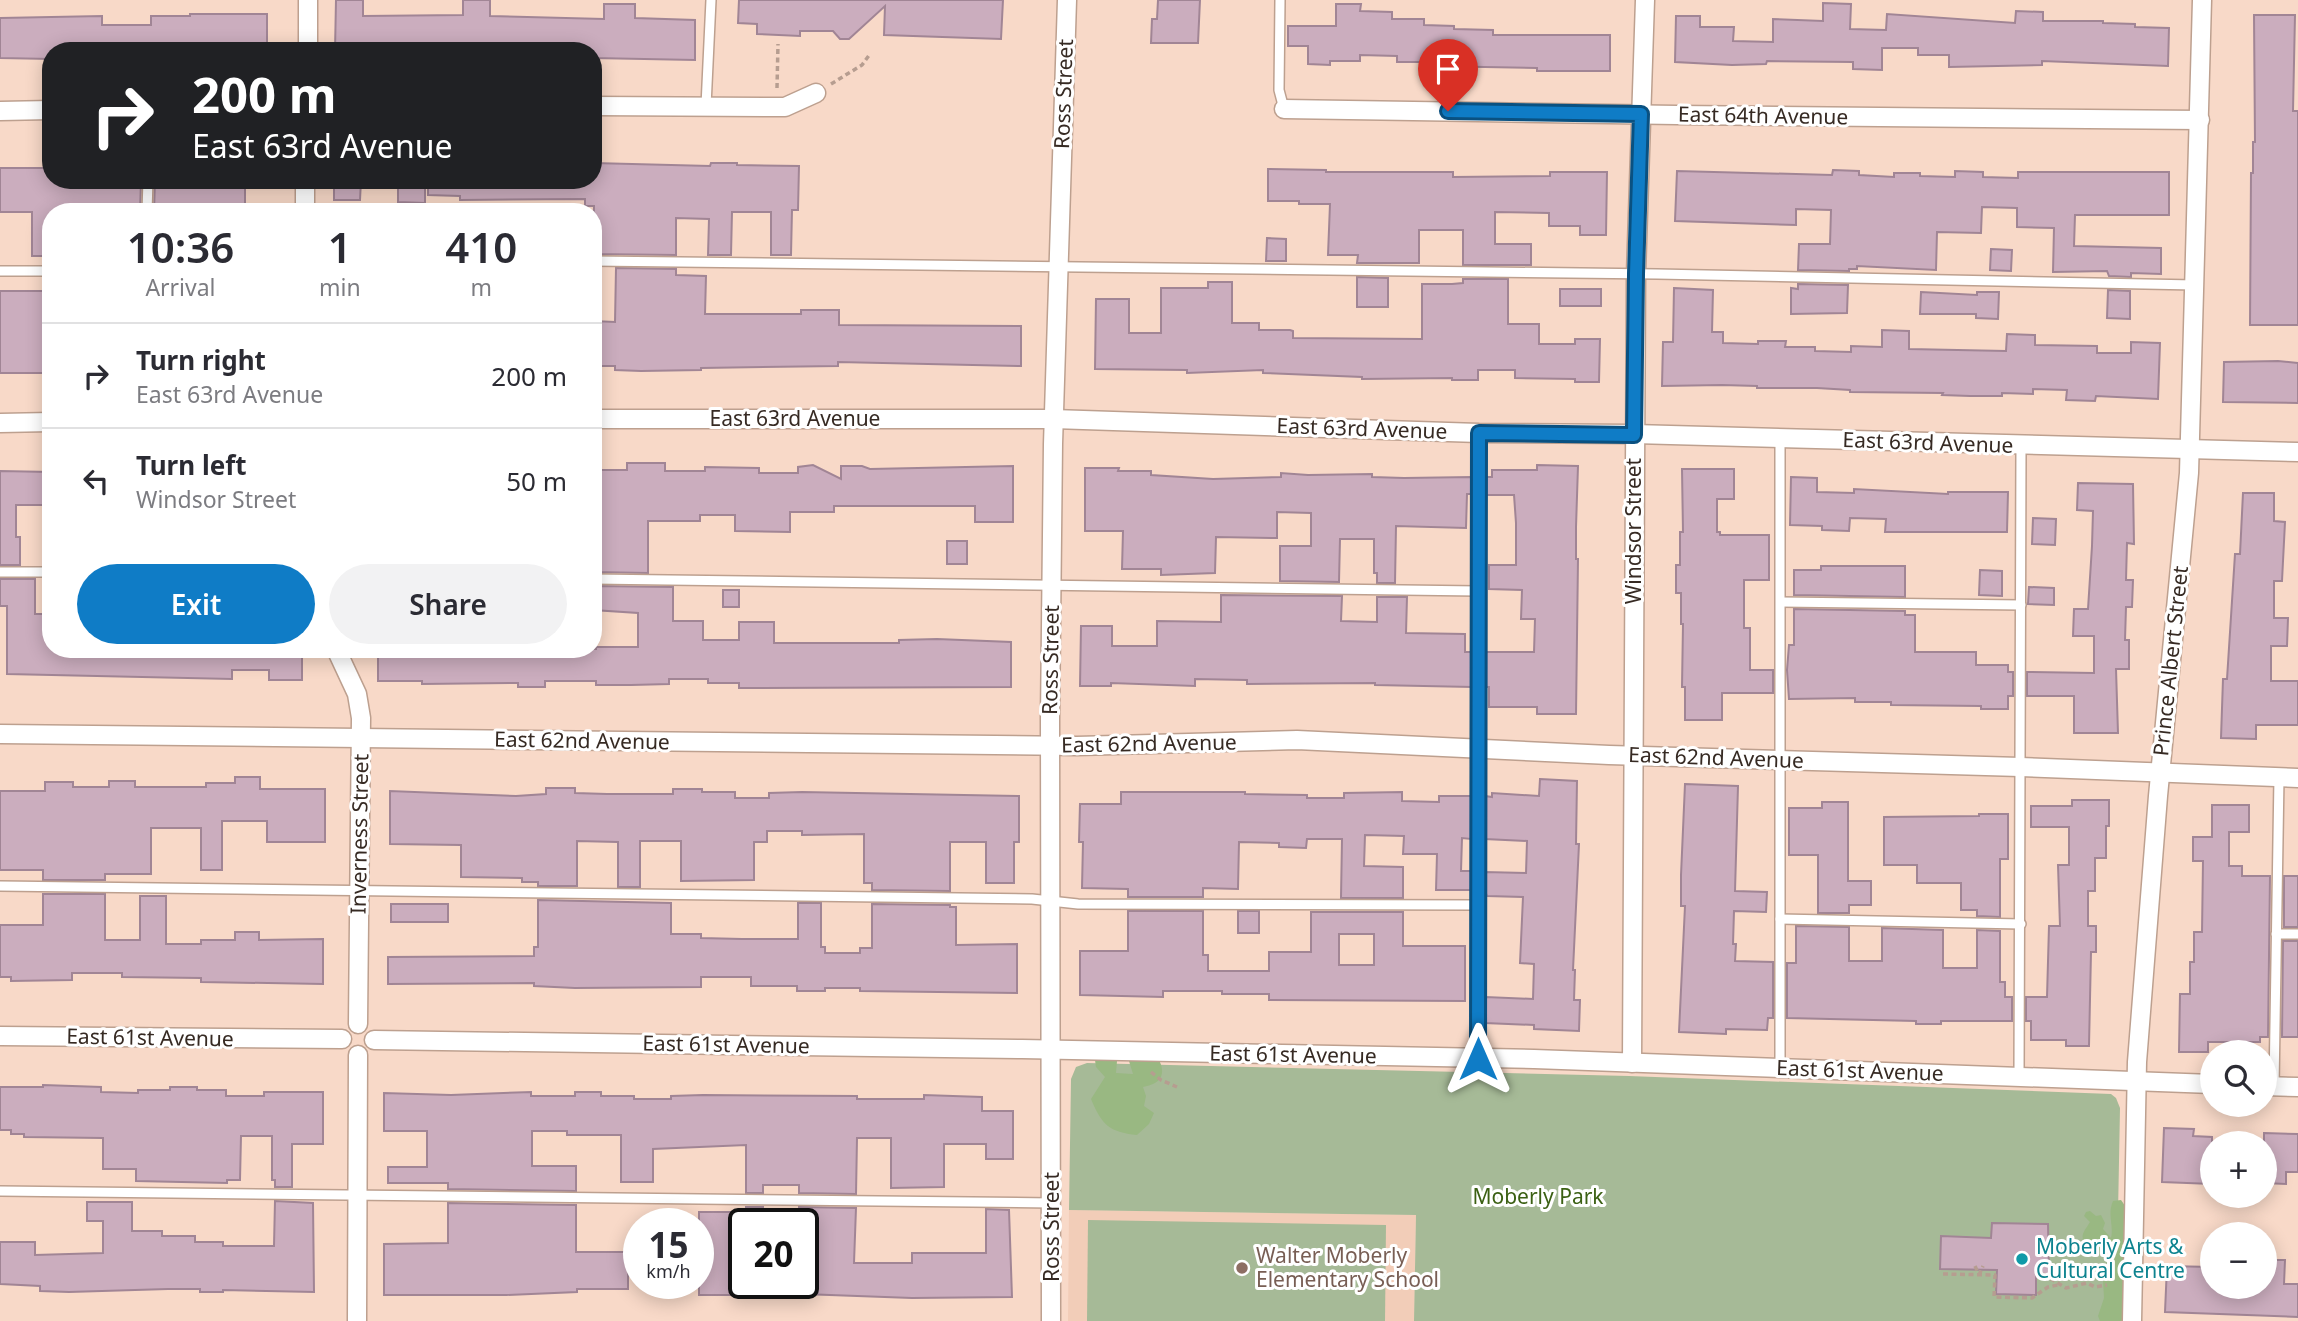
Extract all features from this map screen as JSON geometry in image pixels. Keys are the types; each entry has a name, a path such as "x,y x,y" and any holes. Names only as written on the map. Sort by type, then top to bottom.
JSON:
{"street":[{"path":"308,0 308,42"},
{"name":"Ross Street","path":"1051,1321 1050,746 1054,419 1068,0"},
{"name":"Windsor Street","path":"1632,1063 1634,435 1645,0"},
{"name":"Prince Albert Street","path":"2132,1321 2136,1081 2160,772 2190,449 2202,0"},
{"path":"602,106 785,107 816,93"},
{"name":"East 64th Avenue","path":"1284,109 2200,120"},
{"path":"0,111 42,110"},
{"name":"East 63rd Avenue","path":"602,419 1054,419 1479,433 2298,452"},
{"path":"0,423 42,422"},
{"name":"Inverness Street","path":"341,658 357,694 362,739 358,1024"},
{"name":"East 62nd Avenue","path":"0,734 1050,746 1297,740 1633,756 2298,778"},
{"path":"358,1024 371,1030 374,1040 371,1049 358,1055 345,1049 342,1040 345,1030 358,1024"},
{"name":"East 61st Avenue","path":"0,1036 342,1040"},
{"name":"East 61st Avenue","path":"374,1040 1478,1059 2200,1084"},
{"path":"357,1321 358,1055"},
{"path":"2277,1086 2298,1087"}],"lane":[{"path":"706,106 710,0"},
{"path":"1280,0 1279,90 1284,109"},
{"path":"602,261 1636,274 2195,285"},
{"path":"0,271 42,271"},
{"path":"1478,1059 1479,433"},
{"path":"1780,438 1780,1068"},
{"path":"2019,1076 2021,446"},
{"path":"0,572 42,572"},
{"path":"602,579 1478,591"},
{"path":"1781,603 2021,605"},
{"path":"2271,1040 2278,777"},
{"path":"0,886 1032,899 1078,904 1478,905"},
{"path":"1780,919 2021,924"},
{"path":"2276,933 2298,934"},
{"path":"0,1191 1051,1203"}],"path":[{"path":"777,88 778,44"},
{"path":"816,93 862,65 870,54"},
{"path":"1151,1072 1177,1087"},
{"path":"1975,1266 1979,1275"},
{"path":"1979,1275 1983,1266"},
{"path":"1943,1274 1994,1275 1994,1297 2032,1298 2048,1287 2057,1285"},
{"path":"2043,1274 2057,1285 2066,1288 2087,1283 2095,1287 2107,1285"}],"shaded area":[{"name":"Walter Moberly Elementary School","path":"1069,1210 1416,1215 1414,1321 1068,1321"}],"green space":[{"path":"1100,1055 1112,1057 1117,1061 1116,1073 1133,1074 1129,1061 1134,1056 1158,1058 1161,1064 1162,1073 1158,1081 1143,1087 1146,1096 1144,1106 1154,1113 1149,1124 1137,1135 1120,1132 1108,1126 1095,1108 1091,1099 1105,1077 1096,1067 1095,1060"},
{"name":"Moberly Park","path":"1087,1063 1629,1076 2111,1094 2120,1108 2116,1321 1414,1321 1416,1215 1069,1210 1071,1079 1076,1067"},
{"path":"2121,1200 2128,1217 2128,1229 2122,1246 2127,1253 2128,1321 2100,1321 2098,1316 2104,1298 2103,1280 2111,1250 2106,1246 2102,1251 2086,1246 2083,1236 2090,1222 2084,1216 2090,1211 2096,1216 2101,1215 2105,1223 2103,1229 2111,1238 2111,1206 2113,1201"},
{"name":"Walter Moberly Elementary School","path":"1088,1220 1386,1225 1385,1321 1087,1321"}],"building":[{"path":"336,0 363,0 363,16 463,15 463,0 490,0 490,16 604,19 604,4 635,4 635,18 695,20 695,60 602,58 602,42 335,42"},
{"path":"739,0 1003,0 1001,39 884,35 885,6 849,39 840,39 833,31 800,31 800,36 757,34 757,24 738,23"},
{"path":"1158,0 1200,0 1198,43 1151,43 1152,19 1157,19"},
{"path":"1823,3 1851,4 1850,29 1886,30 1887,14 2015,23 2016,11 2043,12 2043,21 2103,21 2135,24 2135,27 2169,28 2168,66 2042,61 2042,65 1949,67 1949,55 1918,55 1918,48 1882,48 1882,70 1853,69 1853,62 1767,61 1766,64 1732,65 1675,62 1676,16 1700,16 1700,27 1734,27 1733,41 1773,42 1773,19 1823,21"},
{"path":"1336,4 1361,4 1360,11 1392,12 1392,19 1424,19 1424,25 1493,30 1493,35 1610,35 1610,71 1430,66 1430,62 1397,62 1397,56 1360,55 1360,61 1330,61 1330,65 1308,64 1308,46 1288,46 1288,26 1336,26"},
{"path":"267,14 267,42 42,42 42,59 0,58 0,18 102,16 102,25 151,25 151,16"},
{"path":"2254,15 2295,15 2293,111 2298,111 2298,325 2250,325 2251,173 2255,142"},
{"path":"602,163 710,166 711,163 737,163 799,166 798,210 792,210 791,255 771,255 771,212 732,212 731,255 708,255 709,219 676,218 676,255 602,254 602,203 585,203 585,199 460,200 460,196 428,195 428,189 602,189"},
{"path":"0,168 42,168 42,189 141,189 140,203 42,203 42,256 32,256 32,212 0,212"},
{"path":"1268,169 1453,172 1453,177 1550,176 1550,172 1607,172 1606,235 1580,235 1580,226 1549,226 1549,213 1495,212 1495,244 1531,244 1531,265 1463,265 1463,230 1419,230 1419,263 1357,263 1358,255 1328,255 1330,204 1268,201"},
{"path":"1833,170 1894,177 1894,173 1955,177 1955,171 1983,172 1983,177 2018,178 2018,172 2169,172 2169,215 2075,215 2074,246 2161,248 2161,274 2131,273 2131,277 2109,276 2107,271 2053,272 2054,228 2017,227 2017,208 1982,207 1981,233 1937,232 1936,270 1857,266 1857,269 1849,271 1798,270 1799,244 1830,244 1831,210 1796,209 1796,225 1675,221 1677,171 1832,175"},
{"path":"155,189 245,189 245,203 154,203"},
{"path":"334,189 361,189 360,200 334,200"},
{"path":"398,189 425,189 425,203 398,202"},
{"path":"1267,238 1286,239 1286,261 1266,261"},
{"path":"1991,249 2012,250 2011,271 1990,270"},
{"path":"616,268 676,269 676,275 706,276 705,314 801,314 801,310 839,310 839,325 1021,326 1021,366 838,362 838,366 615,370 615,366 602,366 602,321 615,322"},
{"path":"1357,277 1388,278 1388,307 1357,307"},
{"path":"1463,279 1508,279 1508,324 1539,324 1539,344 1575,344 1575,339 1600,339 1599,382 1515,378 1515,370 1478,370 1478,380 1452,380 1362,379 1263,373 1263,370 1187,373 1187,370 1095,369 1096,299 1129,299 1129,333 1161,333 1161,288 1208,288 1208,282 1232,282 1232,323 1259,323 1259,330 1290,330 1293,331 1293,338 1422,339 1422,284 1463,283"},
{"path":"1798,284 1848,285 1847,313 1791,314 1791,288 1798,289"},
{"path":"1674,288 1713,290 1712,332 1723,332 1723,343 1758,344 1758,341 1786,341 1785,347 1815,347 1815,351 1851,352 1851,346 1882,347 1882,330 1909,331 1909,349 2006,351 2007,334 2035,335 2035,345 2097,346 2097,353 2131,353 2131,342 2160,343 2158,399 2096,396 2095,401 2066,400 2067,390 2033,389 2033,394 1970,396 1757,386 1662,386 1663,342 1673,342"},
{"path":"1560,289 1601,289 1601,306 1560,306"},
{"path":"2108,290 2130,291 2130,319 2107,318"},
{"path":"0,291 42,291 42,373 0,373"},
{"path":"1921,292 1977,295 1977,292 1999,292 1998,319 1976,318 1976,314 1920,314"},
{"path":"2224,362 2298,363 2298,403 2223,402"},
{"path":"627,463 665,463 665,471 705,471 705,467 759,468 759,473 798,473 798,467 813,465 841,479 841,466 862,466 870,469 1013,466 1013,522 975,522 975,506 834,506 834,512 790,512 790,532 735,531 735,515 700,515 700,521 648,521 648,573 602,572 602,470 627,470"},
{"path":"1537,465 1578,466 1576,714 1537,714 1537,707 1489,707 1486,652 1534,652 1535,619 1521,619 1522,590 1489,589 1489,565 1516,565 1516,523 1514,495 1486,495 1486,477 1492,477 1492,470 1537,470"},
{"path":"1085,468 1119,468 1118,471 1151,471 1151,475 1213,479 1281,477 1281,473 1372,474 1372,477 1404,478 1472,477 1472,494 1467,494 1466,528 1396,526 1395,583 1377,583 1377,573 1374,573 1374,539 1340,539 1339,582 1280,581 1280,546 1311,546 1311,513 1277,512 1277,538 1216,537 1215,573 1161,575 1161,569 1122,569 1123,531 1085,531"},
{"path":"1682,469 1734,469 1734,499 1717,499 1717,532 1720,532 1720,535 1769,535 1769,580 1744,580 1744,628 1750,628 1750,670 1773,670 1773,693 1722,693 1722,720 1685,720 1681,593 1676,593 1676,565 1680,565 1680,532 1683,532"},
{"path":"0,471 42,472 42,505 16,505 16,537 20,537 20,565 0,565"},
{"path":"1791,477 1817,478 1817,492 1854,493 1854,489 1948,494 2008,492 2007,532 1885,532 1886,519 1850,518 1849,531 1822,530 1822,526 1790,525"},
{"path":"2078,483 2133,484 2134,544 2127,543 2126,580 2133,580 2132,607 2126,607 2125,640 2129,640 2129,669 2116,669 2118,733 2074,733 2074,696 2027,696 2027,672 2094,673 2094,636 2073,636 2074,609 2088,609 2092,546 2093,511 2077,510"},
{"path":"2243,493 2274,493 2274,521 2285,522 2282,581 2274,581 2274,618 2288,618 2287,646 2271,646 2271,681 2298,681 2298,725 2256,725 2256,739 2221,738 2223,679 2227,679 2235,554 2240,554"},
{"path":"2033,518 2056,519 2055,545 2032,544"},
{"path":"947,541 967,541 967,564 947,564"},
{"path":"1821,566 1905,566 1905,597 1794,595 1794,570 1821,570"},
{"path":"1980,570 2002,571 2002,596 1979,595"},
{"path":"0,579 35,579 35,614 42,614 42,658 302,658 302,680 269,680 269,670 232,670 232,679 7,674 7,606 0,606"},
{"path":"602,586 673,587 673,621 703,621 703,640 739,640 739,622 774,622 774,643 899,643 899,640 937,639 1011,642 1011,687 739,688 739,683 708,683 708,679 669,679 669,684 631,685 596,685 596,681 545,681 545,687 518,687 518,683 422,684 422,681 378,681 378,658 602,658 602,647 638,647 638,613 602,611"},
{"path":"2029,587 2054,588 2054,605 2028,604"},
{"path":"723,590 739,590 739,607 723,607"},
{"path":"1221,595 1342,596 1341,621 1377,622 1377,597 1407,597 1406,633 1465,634 1465,652 1472,652 1472,687 1375,683 1247,684 1247,680 1195,679 1195,686 1111,683 1111,686 1080,686 1081,626 1112,626 1112,646 1157,646 1157,621 1221,622"},
{"path":"1794,609 1905,611 1905,615 1915,615 1915,652 1976,652 1976,665 2008,665 2008,672 2013,672 2013,696 2008,696 2008,709 1891,705 1891,702 1855,702 1855,698 1789,699 1787,670 1789,645 1794,645"},
{"path":"235,777 260,777 260,789 325,789 325,842 267,842 267,821 222,821 222,870 201,870 201,828 151,828 151,874 105,874 105,880 43,880 43,870 0,870 0,791 45,791 45,782 73,782 73,787 109,787 109,781 135,781 135,787 206,787 206,783 235,783"},
{"path":"1540,779 1577,781 1576,844 1579,844 1573,970 1574,1000 1580,1000 1579,1031 1534,1029 1534,1025 1485,1023 1486,997 1533,999 1534,964 1520,963 1523,897 1487,896 1485,891 1485,872 1526,873 1527,841 1485,839 1485,796 1492,797 1492,793 1539,796"},
{"path":"1685,784 1738,786 1735,891 1767,892 1766,912 1734,911 1735,961 1773,962 1773,1018 1768,1018 1767,1030 1726,1029 1726,1034 1679,1032 1685,906 1681,906 1681,875"},
{"path":"546,788 575,788 575,793 607,794 673,794 673,789 702,789 702,792 735,792 735,798 769,798 769,793 802,792 1019,796 1019,842 1014,842 1014,883 986,883 986,842 950,842 950,891 872,890 872,883 864,883 864,834 802,835 802,831 767,831 767,842 754,842 754,880 681,881 681,841 640,841 640,887 618,887 618,842 577,841 577,886 538,886 538,882 522,882 522,878 461,877 461,845 390,844 390,791 516,796 546,794"},
{"path":"1121,792 1245,792 1307,795 1307,798 1344,798 1344,793 1402,792 1402,801 1439,802 1439,796 1471,796 1471,839 1462,838 1461,871 1471,871 1471,890 1436,890 1437,854 1403,854 1404,836 1365,835 1364,866 1403,867 1403,898 1341,898 1342,839 1307,839 1306,848 1279,847 1279,843 1239,842 1238,889 1203,888 1203,897 1128,897 1128,889 1082,888 1080,804 1121,804"},
{"path":"2072,800 2109,800 2106,858 2095,858 2095,891 2088,891 2088,926 2096,926 2096,952 2091,952 2089,1046 2066,1046 2066,1040 2031,1040 2031,1021 2026,1021 2026,997 2047,997 2049,926 2060,926 2058,865 2069,865 2069,827 2031,827 2031,806 2072,806"},
{"path":"1822,802 1848,802 1848,881 1871,881 1871,905 1849,905 1849,913 1818,913 1818,855 1789,855 1789,808 1822,808"},
{"path":"2212,805 2249,805 2249,832 2229,832 2229,866 2242,866 2242,876 2270,876 2268,1037 2260,1037 2260,1040 2200,1040 2200,1052 2179,1052 2180,994 2190,994 2194,932 2202,932 2203,861 2193,861 2193,837 2212,837"},
{"path":"2008,814 2008,859 2000,859 2000,917 1977,916 1977,910 1961,910 1961,883 1917,883 1917,865 1884,865 1884,817"},
{"path":"2284,876 2298,876 2298,927 2284,927"},
{"path":"43,894 105,894 105,940 140,940 140,896 166,896 166,944 235,940 235,932 259,932 259,940 323,939 323,984 201,982 201,978 122,977 122,973 72,973 72,980 11,981 11,977 0,977 0,925 43,925"},
{"path":"538,900 671,903 671,934 701,934 701,938 742,939 798,939 798,903 821,903 821,947 825,947 825,953 860,953 860,948 872,948 872,904 950,905 956,907 956,945 1017,944 1017,993 860,991 860,988 797,991 797,986 751,986 751,977 701,977 701,987 575,988 534,986 534,983 388,984 388,957 534,956 534,947 538,947"},
{"path":"391,904 448,904 448,922 391,922"},
{"path":"1128,911 1203,911 1203,955 1208,955 1208,971 1269,971 1269,952 1311,952 1311,912 1403,912 1403,946 1465,946 1465,1001 1269,1000 1269,994 1222,994 1222,991 1163,991 1163,997 1080,995 1080,951 1128,951","holes":["1339,934 1374,934 1374,965 1339,965"]},
{"path":"1238,911 1259,911 1259,933 1238,933"},
{"path":"1796,926 1849,927 1849,961 1882,961 1882,928 1943,930 1943,968 1977,968 1977,930 2000,931 2000,982 2005,982 2005,997 2012,997 2012,1021 1941,1021 1941,1024 1916,1024 1916,1021 1787,1018 1787,963 1796,963"},
{"path":"2283,941 2298,941 2298,1037 2282,1037"},
{"path":"0,1087 101,1087 101,1092 138,1093 138,1090 197,1087 197,1090 226,1090 226,1096 264,1096 264,1092 323,1092 323,1144 292,1144 292,1187 275,1187 275,1180 272,1180 272,1136 241,1136 240,1180 227,1180 227,1183 136,1181 136,1169 103,1169 103,1138 24,1137 24,1134 11,1134 11,1130 0,1130"},
{"path":"531,1092 531,1096 575,1096 575,1092 601,1092 601,1096 634,1096 634,1099 671,1099 671,1096 703,1095 857,1096 857,1099 924,1099 924,1095 982,1097 982,1111 1013,1111 1013,1159 986,1159 986,1144 944,1144 944,1187 891,1188 891,1138 857,1138 856,1194 799,1193 799,1185 763,1185 763,1193 746,1193 746,1145 653,1149 653,1182 621,1182 621,1135 567,1135 567,1131 532,1131 532,1166 576,1166 576,1191 448,1189 448,1183 388,1183 388,1167 427,1167 427,1131 384,1131 384,1093 451,1095"},
{"path":"2164,1128 2194,1129 2193,1136 2200,1136 2200,1184 2162,1182"},
{"path":"2277,1133 2298,1134 2298,1172 2286,1172 2286,1184 2277,1184"},
{"path":"275,1201 313,1203 314,1292 200,1292 200,1289 168,1289 69,1292 40,1291 40,1286 0,1284 0,1242 35,1242 35,1255 103,1253 103,1221 87,1221 87,1202 132,1202 132,1231 162,1231 162,1236 195,1236 195,1242 223,1242 223,1246 274,1246"},
{"path":"448,1203 576,1205 576,1252 623,1252 623,1289 577,1289 577,1292 506,1295 384,1295 384,1244 448,1243"},
{"path":"799,1207 856,1208 854,1263 912,1263 912,1253 986,1253 986,1209 1009,1210 1012,1297 912,1298 819,1295 819,1208"},
{"path":"714,1212 728,1212 728,1295 714,1295"},
{"name":"Moberly Arts & Cultural Centre","path":"1992,1223 2048,1224 2049,1274 2036,1274 2036,1295 1996,1294 1997,1270 1940,1269 1941,1236 1991,1238"},
{"path":"2277,1260 2285,1260 2284,1284 2298,1284 2298,1317 2165,1312 2167,1266 2200,1267 2200,1299 2277,1299"}],"place":[{"name":"Moberly Arts & Cultural Centre","path":"2022,1259"},
{"name":"Walter Moberly Elementary School","path":"1242,1268"}],"route":[{"path":"1448,111 1641,114 1634,435 1479,433 1478,1059"}]}
